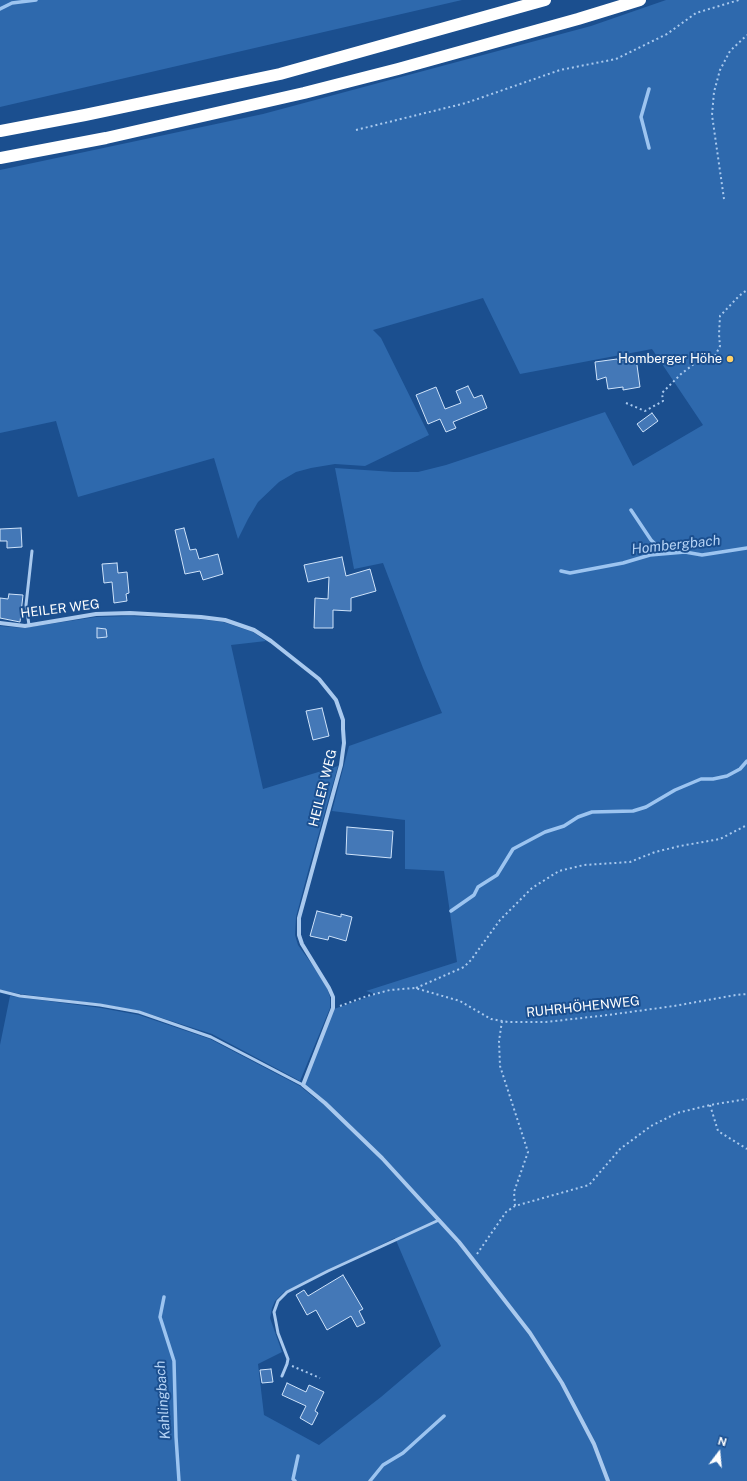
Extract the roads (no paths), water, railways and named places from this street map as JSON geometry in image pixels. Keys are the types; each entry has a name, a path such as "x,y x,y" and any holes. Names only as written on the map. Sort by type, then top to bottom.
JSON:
{"highway":[{"path":"0,131 85,115 280,74 545,0"},
{"path":"0,158 106,138 304,93 398,69 578,19 640,0"}],"street":[{"name":"HEILER WEG","path":"0,623 25,626 96,614 130,613 201,617 225,620 254,630 271,641 324,684 336,700 343,720 344,743 341,765 299,918 299,935 302,944 329,988 333,998 333,1008 303,1085"},
{"path":"303,1085 325,1103 382,1158 440,1220 530,1333 562,1383 594,1444 608,1481"}],"lane":[{"path":"29,625 26,605 32,551"},
{"path":"0,991 20,996 100,1005 139,1012 211,1037 303,1085"},
{"path":"282,1376 287,1364 287,1354 278,1333 274,1312 278,1301 286,1292 328,1271 440,1220"}],"waterway":[{"path":"0,9 12,3 36,0"},
{"path":"649,89 641,117 649,148"},
{"path":"631,510 651,540 665,553"},
{"name":"Hombergbach","path":"561,571 570,573 623,563 650,555 685,552 702,555 747,548"},
{"path":"451,911 474,895 478,887 497,875 513,849 545,832 564,826 578,817 592,812 633,811 646,807 675,790 701,779 713,779 727,776 740,769 747,761"},
{"name":"Kahlingbach","path":"164,1297 160,1317 174,1361 179,1481"},
{"path":"370,1481 383,1465 403,1453 444,1416"},
{"path":"295,1481 293,1479 298,1456"}],"place":[{"name":"Homberger Höhe","path":"730,359"}]}
